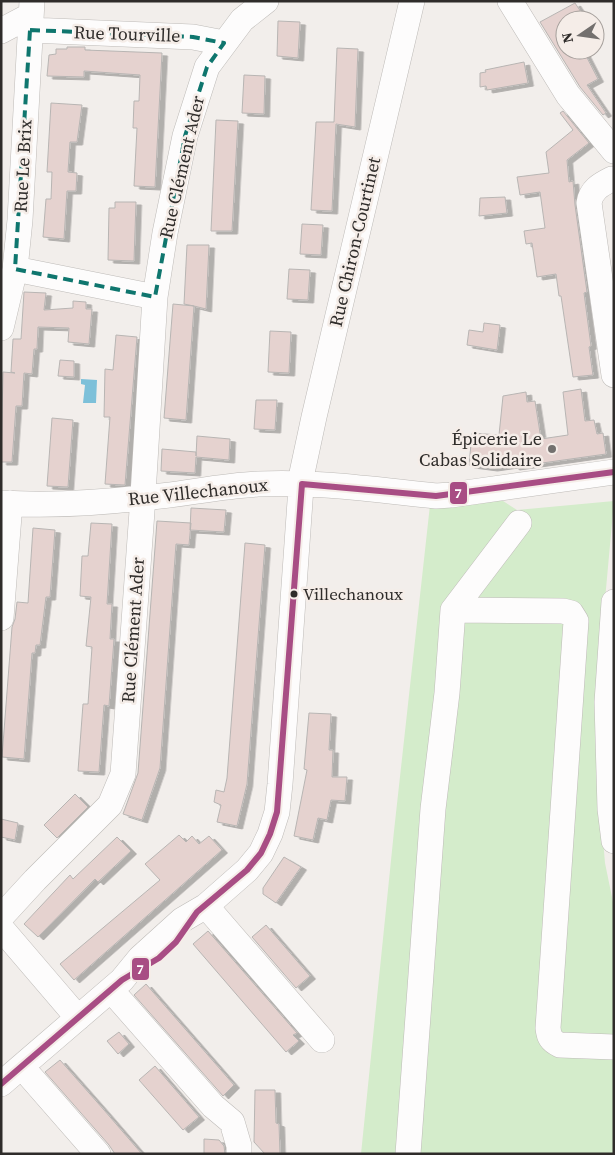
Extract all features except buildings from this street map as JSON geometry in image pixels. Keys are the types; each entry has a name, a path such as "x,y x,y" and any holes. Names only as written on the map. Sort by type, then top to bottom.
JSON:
{"street":[{"name":"Rue Clément Ader","path":"1,917 110,805 123,774 155,297 165,233 185,136 207,66 242,20 266,1"},
{"name":"Rue Chiron-Courtinet","path":"1,1084 117,985 140,958 182,920 202,909 247,870 261,853 270,834 277,812 302,474 412,1"},
{"path":"510,1 568,95 614,151"},
{"name":"Rue Tourville","path":"31,15 224,43"},
{"path":"1,31 31,15"},
{"name":"Rue Le Brix","path":"1,328 15,269 20,220 31,15"},
{"path":"612,179 593,192 589,203 614,374"},
{"path":"15,269 155,297"},
{"name":"Rue Villechanoux","path":"6,503 62,503 142,498 224,486 260,484 302,484 436,496 614,472"},
{"path":"2,611 6,503"},
{"path":"408,1154 433,809 447,693 453,610 519,522"},
{"path":"614,602 611,673 607,702 614,841"},
{"path":"453,610 563,611 572,614 576,621 548,1036 553,1042 560,1045 614,1047"},
{"path":"202,909 322,1040"},
{"path":"1,928 78,1018"},
{"path":"117,985 213,1106 232,1122 239,1146 239,1154"},
{"path":"22,1067 98,1154"}],"highlighted area":[{"path":"30,30 193,37 224,43 207,67 185,136 155,297 15,269"}],"green space":[{"path":"500,499 517,510 614,501 603,622 601,816 605,863 614,907 614,1154 361,1154 430,505"}],"water":[{"path":"81,379 97,380 96,403 83,403 85,385 81,384"}],"transit line":[{"name":"7","path":"302,484 436,496 614,472"},
{"name":"7","path":"1,1084 122,980 159,958 176,942 197,912 247,870 261,853 277,812 302,484"}],"place":[{"name":"Épicerie Le Cabas Solidaire","path":"552,449"},
{"name":"Villechanoux","path":"294,594"}]}
